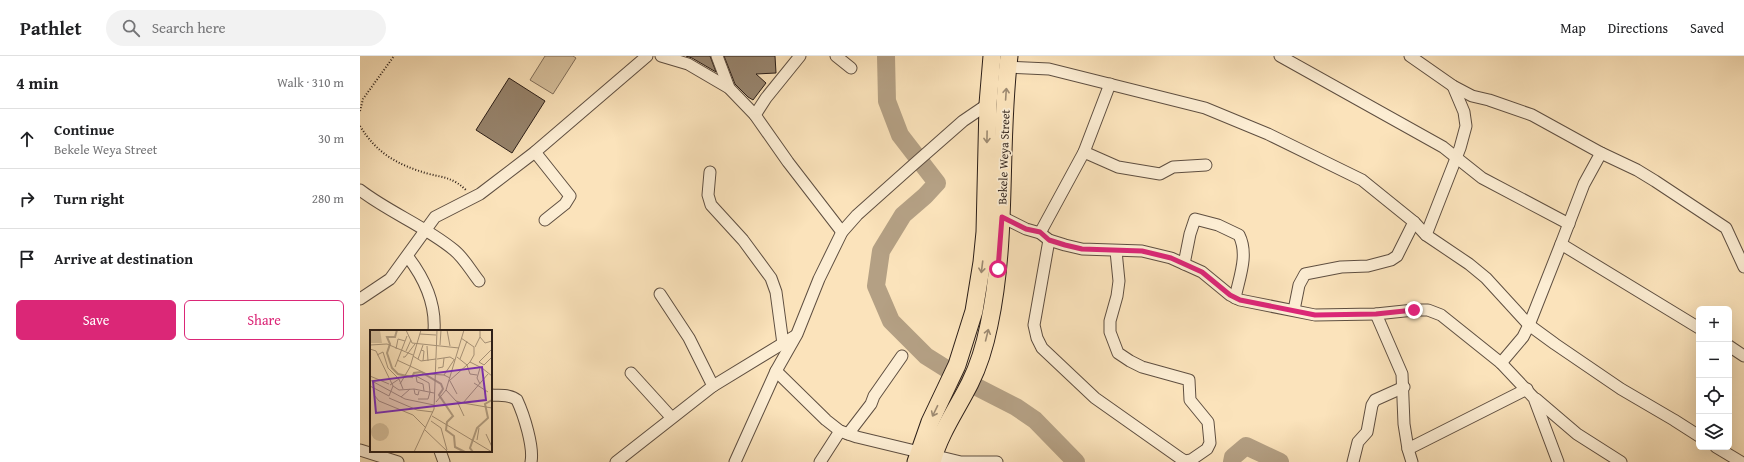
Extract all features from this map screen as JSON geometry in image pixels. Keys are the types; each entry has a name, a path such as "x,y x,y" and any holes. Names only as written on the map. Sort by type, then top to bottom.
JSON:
{"main road":[{"path":"925,457 930,422 955,370 974,311 985,232 988,104 992,56"},
{"name":"Bekele Weya Street","path":"925,457 972,378 989,324 998,269 1002,217 1005,115 1009,61"}],"street":[{"path":"360,299 390,279 408,257 435,217 474,197 535,152 647,56"},
{"path":"661,56 688,64 729,88 755,115 788,162 842,232"},
{"path":"717,56 729,88"},
{"path":"755,115 766,98 800,56"},
{"path":"836,56 851,68"},
{"path":"1410,56 1453,86 1472,96 1489,100 1532,115 1601,153 1637,170 1720,224 1728,233 1744,267"},
{"path":"1285,57 1442,147 1482,178 1569,224"},
{"path":"1009,61 1049,69 1205,108 1268,134 1362,180 1414,222 1426,235 1469,264 1486,278 1529,325 1620,389 1696,434"},
{"path":"1040,232 1084,152 1110,84"},
{"path":"1426,235 1460,148 1466,126 1464,112 1453,86"},
{"path":"735,462 776,371 797,334 819,279 842,232 857,216 963,121 988,104"},
{"path":"535,152 570,196 565,204 545,220"},
{"path":"1084,152 1118,167 1160,174 1173,167 1206,165"},
{"path":"1502,363 1523,337 1529,325 1584,184 1601,153"},
{"path":"710,172 708,195 711,206 743,240 772,278 776,292 783,344"},
{"path":"360,190 376,202 426,231 454,250 479,281"},
{"path":"1002,217 1026,229 1040,232 1049,240 1082,249 1142,251 1171,258 1202,272 1240,300 1315,315 1376,314 1414,310 1428,310 1441,315 1502,363 1531,394 1576,434 1621,462"},
{"path":"1184,264 1190,234 1195,219 1209,222 1239,235 1244,252 1236,298"},
{"path":"1294,310 1299,285 1305,274 1341,267 1368,266 1391,260 1397,256 1414,222"},
{"path":"1049,240 1034,324 1039,344 1095,398 1180,458 1185,461 1191,460 1207,448 1210,443 1210,433 1208,422 1190,400 1189,380 1142,367 1130,362 1118,352 1113,343 1110,332 1110,321 1118,296 1119,281 1116,251"},
{"path":"1561,244 1696,326"},
{"path":"408,257 420,273 430,297 435,317 434,330"},
{"path":"660,294 689,338 712,386"},
{"path":"1376,314 1399,364 1402,374 1404,387 1404,424 1408,449 1412,462"},
{"path":"616,462 712,386 783,344 797,334"},
{"path":"1732,348 1744,356"},
{"path":"820,462 844,432 871,404 874,396 902,356"},
{"path":"776,371 826,420 844,432 925,457 961,462 997,462"},
{"path":"632,373 671,418"},
{"path":"1353,462 1358,442 1367,432 1372,405 1375,400 1404,387"},
{"path":"1408,449 1531,394"},
{"path":"1531,394 1558,462"},
{"path":"492,395 508,396 517,400 531,447 531,462"},
{"path":"360,450 370,452"},
{"path":"1721,450 1741,462"},
{"path":"372,452 385,454 398,462"},
{"path":"440,452 444,462"}],"path":[{"path":"360,110 363,99 394,56"},
{"path":"360,126 368,140 386,156 408,168 456,181 474,197"}],"shaded area":[{"path":"545,56 573,56 576,58 553,94 530,80"}],"building":[{"path":"686,56 710,56 716,72 692,58"},
{"path":"724,56 775,56 776,73 756,74 766,83 753,100 735,84"},
{"path":"509,78 545,101 512,153 476,130"}],"waterway":[{"path":"886,56 887,101 900,135 937,183 925,196 903,215 881,251 876,286 891,321 926,356 969,383 1016,407 1035,420 1076,462"},
{"path":"1232,462 1233,457 1246,446 1280,462"}],"route":[{"path":"998,269 1002,217 1026,229 1040,232 1049,240 1065,245 1082,249 1142,251 1171,258 1202,272 1230,295 1240,300 1266,306 1315,315 1338,316 1414,310"}]}
